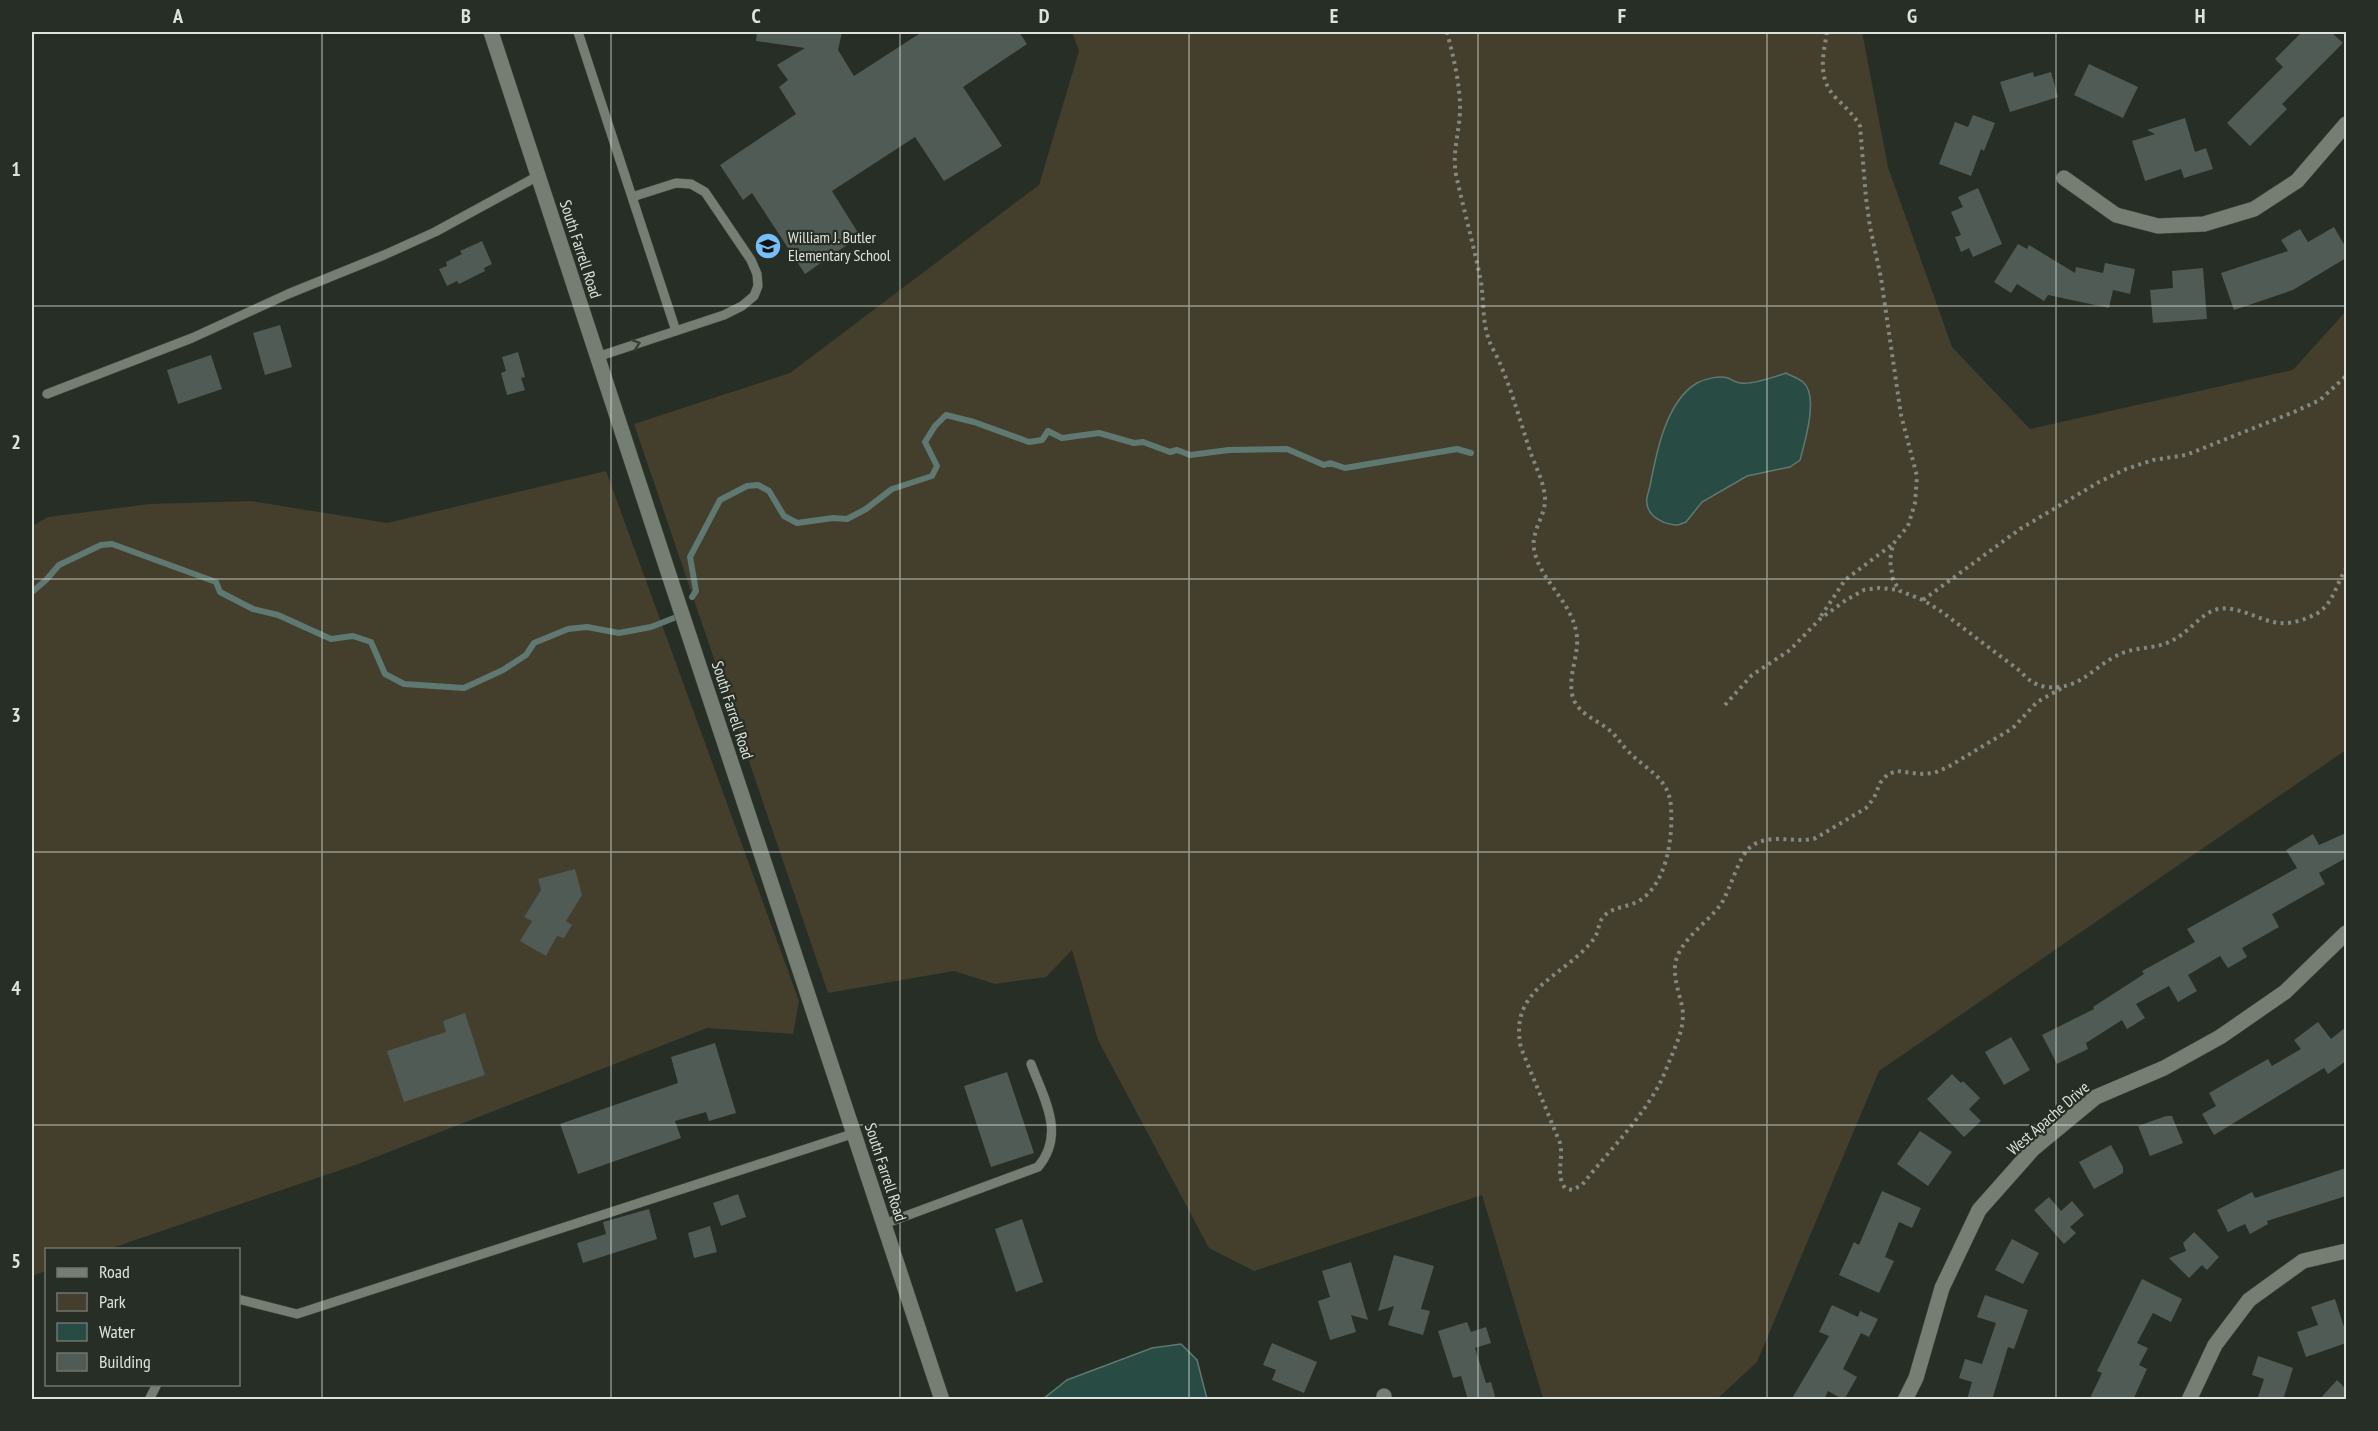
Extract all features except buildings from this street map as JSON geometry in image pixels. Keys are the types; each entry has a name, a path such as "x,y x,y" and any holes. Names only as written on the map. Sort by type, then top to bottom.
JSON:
{"street":[{"name":"South Farrell Road","path":"491,32 942,1400"},
{"path":"2064,178 2116,215 2158,226 2204,224 2254,208 2297,181 2346,124"},
{"name":"West Apache Drive","path":"1905,1400 1916,1378 1942,1288 1979,1210 2033,1149 2096,1097 2164,1068 2220,1037 2285,992 2346,933"},
{"path":"2189,1400 2215,1345 2249,1300 2303,1261 2346,1251"}],"lane":[{"path":"578,32 676,331"},
{"path":"47,394 192,338 288,294 405,246 538,177"},
{"path":"597,357 724,315 742,306 754,296 758,286 757,274 751,260 705,192 691,184 676,183 632,197"},
{"path":"884,1224 1038,1167 1048,1155 1052,1121 1031,1064"},
{"path":"240,1300 297,1314 855,1133"},
{"path":"149,1400 156,1386"}],"path":[{"path":"1447,32 1460,104 1454,144 1456,172 1477,262 1488,338 1505,376 1545,498 1534,538 1534,548 1538,562 1563,601 1576,627 1578,639 1571,677 1572,696 1578,707 1607,728 1626,749 1660,777 1669,793 1671,806 1671,827 1664,865 1649,893 1638,902 1608,912 1601,918 1593,941 1540,985 1527,1000 1521,1012 1519,1031 1521,1048 1560,1143 1562,1151 1559,1174 1565,1188 1572,1190 1582,1185 1636,1120 1657,1089 1675,1049 1683,1018 1675,966 1679,952 1730,890 1746,851 1753,844 1764,840 1815,838 1866,808 1874,798 1880,783 1888,774 1897,771 1934,773 1948,767 2013,728 2037,702 2062,688"},
{"path":"1820,619 1845,580 1893,544 1908,526 1915,503 1917,476 1901,415 1881,278 1867,208 1860,126 1823,81 1822,60 1827,32"},
{"path":"1923,600 2020,529 2099,482 2144,463 2186,455 2294,412 2320,400 2346,376"},
{"path":"1893,544 1890,560 1893,580 1900,591"},
{"path":"1725,705 1752,675 1790,651 1820,619 1864,590 1879,588 1900,591 1923,600 1950,618 2026,678 2042,686 2062,688 2072,686 2117,655 2173,641 2201,617 2214,610 2226,609 2243,612 2282,623 2300,621 2315,615 2325,608 2346,569"}],"green space":[{"path":"1072,32 1862,32 1888,167 1952,347 2030,429 2293,370 2346,311 2346,750 1879,1071 1757,1362 1717,1399 1543,1398 1482,1195 1254,1271 1209,1248 1098,1040 1072,950 1046,977 995,984 954,971 828,993 634,424 790,373 1039,185 1079,51"},
{"path":"606,471 799,1001 793,1034 707,1028 358,1164 112,1248 45,1248 45,1271 32,1276 32,526 48,517 149,504 251,501 387,523"}],"water":[{"path":"1786,373 1803,382 1808,388 1810,397 1809,419 1800,460 1790,467 1747,476 1702,502 1686,522 1678,525 1660,521 1653,515 1648,508 1647,500 1659,444 1670,415 1686,391 1697,383 1712,378 1724,377 1737,382 1751,383"},
{"path":"1181,1344 1197,1360 1207,1399 1043,1399 1067,1380 1152,1348"}],"waterway":[{"path":"692,597 696,591 690,557 720,500 747,486 758,485 769,491 784,516 797,523 833,518 847,519 866,509 892,489 932,476 937,466 925,442 935,426 946,415 974,422 1029,442 1042,440 1048,431 1062,438 1099,433 1134,443 1143,442 1170,452 1177,450 1190,455 1229,450 1287,449 1324,465 1330,463 1345,468 1457,449 1471,453"},
{"path":"32,592 59,565 101,545 112,544 216,582 220,592 253,609 278,615 331,639 353,636 371,642 385,674 404,684 464,688 503,670 526,655 534,643 568,629 587,627 619,633 651,627 674,618"}],"place":[{"name":"William J. Butler Elementary School","path":"768,246"}]}
